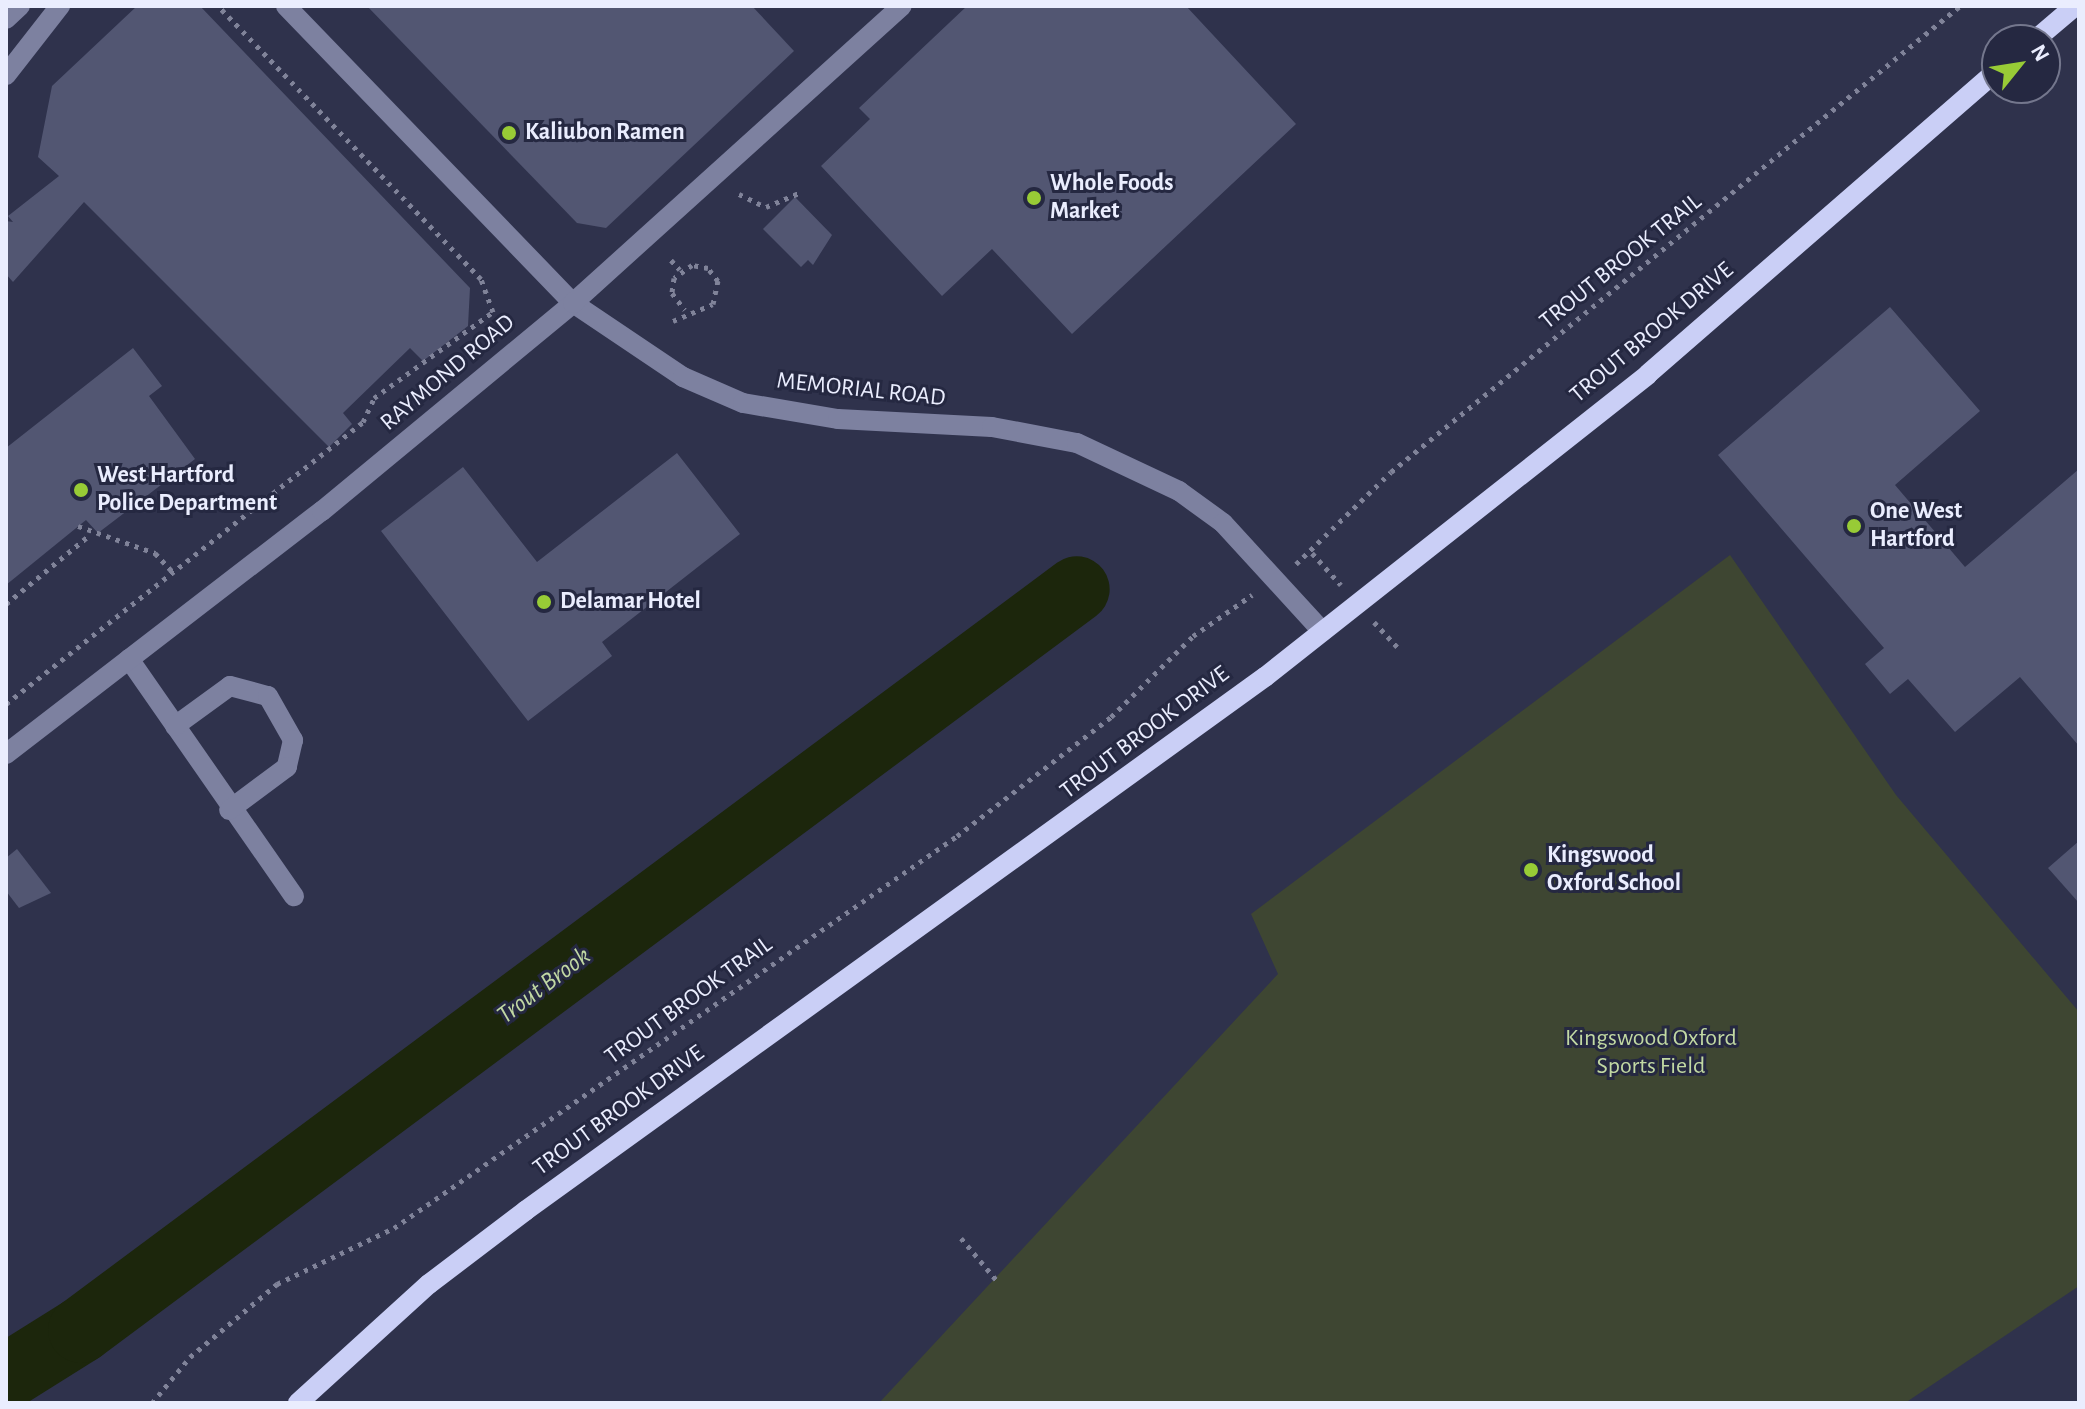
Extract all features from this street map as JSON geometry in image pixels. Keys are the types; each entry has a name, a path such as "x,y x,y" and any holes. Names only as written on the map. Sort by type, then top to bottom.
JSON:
{"main road":[{"path":"2054,24 2075,6"},
{"name":"TROUT BROOK DRIVE","path":"298,1403 429,1284 513,1220 1098,801 1322,631 1648,374 1981,85"}],"street":[{"path":"6,19 20,6"},
{"path":"6,75 60,6"},
{"name":"MEMORIAL ROAD","path":"286,6 573,303 683,377 743,403 838,419 992,427 1077,443 1133,466 1223,523 1322,631"},
{"name":"RAYMOND ROAD","path":"6,754 573,303 902,6"},
{"path":"129,659 229,810 294,896"},
{"path":"175,726 230,686 268,696 293,740 287,767 229,810"}],"path":[{"path":"6,704 363,422 374,398 493,312 481,279 218,6"},
{"name":"TROUT BROOK TRAIL","path":"1312,553 1391,472 1960,6"},
{"path":"739,194 766,207 801,192"},
{"path":"671,260 680,270"},
{"path":"673,321 685,310 707,309 719,289 708,268 680,270"},
{"path":"680,270 672,293 685,310"},
{"path":"78,526 91,534 155,553 173,572"},
{"path":"6,604 91,534"},
{"name":"TROUT BROOK TRAIL","path":"152,1403 190,1357 277,1284 394,1228 957,836 1111,717 1184,644 1236,606"},
{"path":"961,1238 998,1282"}],"green space":[{"name":"Kingswood Oxford Sports Field","path":"1730,555 1896,795 2079,1012 2079,1286 1905,1403 879,1403 1278,974 1251,914"}],"building":[{"path":"137,6 200,6 470,288 468,326 423,361 410,348 343,413 352,424 329,447 84,202 13,282 6,274 6,221 13,222 8,216 59,176 38,157 52,86"},
{"path":"367,6 752,6 794,51 606,228 577,223"},
{"name":"Whole Foods Market","path":"967,6 1186,6 1296,124 1072,334 992,249 942,296 821,166 870,119 859,108"},
{"path":"795,197 832,235 813,265 808,260 801,267 763,229"},
{"name":"One West Hartford","path":"1890,307 1980,411 1895,485 1965,567 2079,469 2079,746 2020,677 1955,732 1908,679 1890,694 1865,664 1884,648 1718,455"},
{"name":"West Hartford Police Department","path":"133,348 162,386 149,396 195,459 98,533 86,520 6,585 6,448"},
{"name":"Delamar Hotel","path":"677,453 740,534 602,642 612,656 528,721 381,531 463,467 537,562"},
{"path":"2079,841 2079,903 2048,868"},
{"path":"17,849 51,893 19,908 6,891 6,858"}],"waterway":[{"name":"Trout Brook","path":"6,1377 81,1330 1077,589"}],"place":[{"name":"Kaliubon Ramen","path":"509,133"},
{"name":"Whole Foods Market","path":"1034,198"},
{"name":"West Hartford Police Department","path":"81,490"},
{"name":"One West Hartford","path":"1854,526"},
{"name":"Delamar Hotel","path":"544,602"},
{"name":"Kingswood Oxford School","path":"1531,870"}]}
